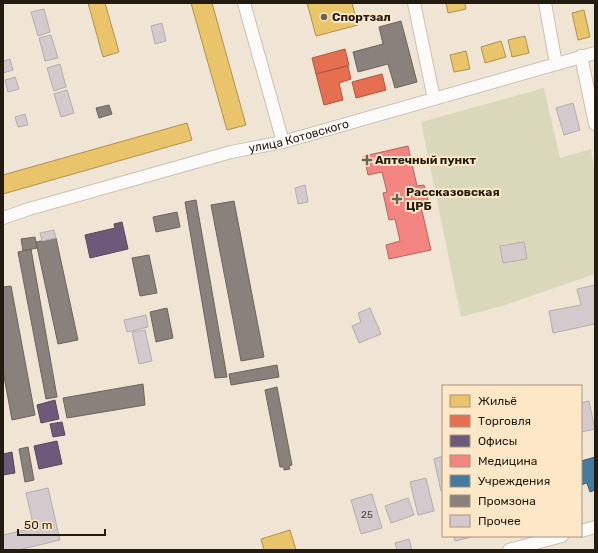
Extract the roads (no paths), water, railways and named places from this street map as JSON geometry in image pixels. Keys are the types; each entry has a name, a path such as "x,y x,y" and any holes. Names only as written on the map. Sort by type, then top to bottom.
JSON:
{"street":[{"path":"244,3 283,142"},
{"path":"414,3 434,99"},
{"path":"545,3 556,64"},
{"name":"улица Котовского","path":"3,218 29,209 231,152 283,142 595,53"},
{"path":"581,56 595,124"},
{"path":"582,531 595,527"},
{"path":"509,550 558,537"}],"place":[{"name":"Спортзал","path":"324,17"},
{"name":"Аптечный пункт","path":"367,160"},
{"name":"Рассказовская ЦРБ","path":"397,199"}]}
